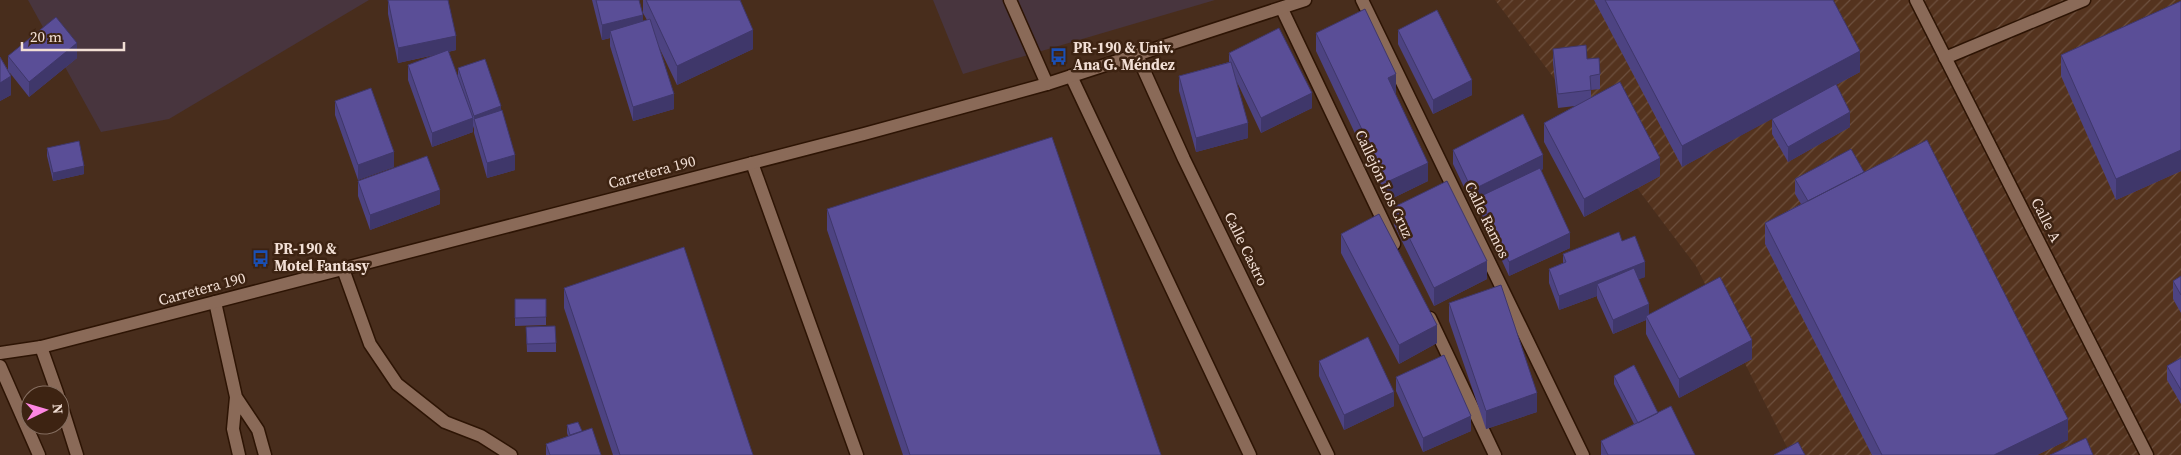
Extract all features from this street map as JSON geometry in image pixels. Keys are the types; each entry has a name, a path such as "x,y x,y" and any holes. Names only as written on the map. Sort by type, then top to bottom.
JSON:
{"street":[{"path":"1010,0 1047,84"},
{"name":"Carretera 190","path":"0,353 41,347 752,163 1047,84 1306,0"},
{"name":"Calle Ramos","path":"1362,0 1583,455"},
{"name":"Calle A","path":"1916,0 2147,455"},
{"path":"1945,58 2084,0"},
{"name":"Callejón Los Cruz","path":"1282,9 1401,259"},
{"name":"Calle Castro","path":"1137,55 1184,159 1328,455"},
{"path":"1072,76 1250,455"},
{"path":"752,163 857,455"},
{"path":"344,268 370,344 397,384 445,422 481,436 511,455"},
{"path":"215,302 236,397 234,429 239,455"},
{"path":"1422,303 1495,455"},
{"path":"41,347 54,385"},
{"path":"0,366 39,455"},
{"path":"236,397 258,430 265,455"},
{"path":"70,433 77,455"}],"shaded area":[{"path":"28,0 369,0 169,119 101,132"},
{"path":"933,0 1215,0 963,74"},
{"path":"1495,0 2181,0 2181,455 1791,455 1696,266"}],"building":[{"path":"388,0 448,0 456,36 398,48"},
{"path":"596,0 639,0 643,15 602,25"},
{"path":"646,0 740,0 753,30 677,66"},
{"path":"1605,0 1833,0 1860,51 1682,146"},
{"path":"2181,1 2181,150 2116,179 2061,55"},
{"path":"1365,9 1396,74 1388,78 1428,163 1387,182 1316,33"},
{"path":"1437,10 1472,80 1433,100 1398,30"},
{"path":"56,17 77,43 29,82 8,56"},
{"path":"650,19 674,94 633,107 610,31"},
{"path":"1279,28 1312,93 1261,118 1229,53"},
{"path":"1586,45 1587,59 1599,58 1600,74 1590,76 1591,90 1558,94 1553,49"},
{"path":"448,50 473,118 432,133 408,65"},
{"path":"0,57 11,76 0,83"},
{"path":"485,59 501,106 474,116 458,68"},
{"path":"1231,62 1248,123 1196,138 1179,76"},
{"path":"1620,82 1660,158 1584,199 1544,123"},
{"path":"1836,84 1850,112 1788,147 1772,119"},
{"path":"371,88 394,152 358,165 335,101"},
{"path":"502,110 515,155 487,163 474,119"},
{"path":"1523,114 1543,155 1472,190 1453,150"},
{"path":"1052,137 1161,455 910,455 827,209"},
{"path":"1927,140 2068,419 1994,455 1882,455 1765,223"},
{"path":"79,141 84,166 53,173 47,148"},
{"path":"1851,149 1864,172 1808,201 1795,179"},
{"path":"427,156 440,190 370,215 358,181"},
{"path":"1540,168 1570,233 1509,262 1479,197"},
{"path":"1447,181 1487,261 1434,288 1394,207"},
{"path":"1379,214 1437,325 1399,345 1341,234"},
{"path":"1619,232 1622,241 1635,236 1645,262 1559,296 1549,269 1566,262 1563,254"},
{"path":"684,247 753,455 620,455 564,288"},
{"path":"1634,268 1649,304 1613,320 1597,284"},
{"path":"2181,276 2181,295 2173,281"},
{"path":"1720,277 1752,340 1679,379 1646,316"},
{"path":"1501,285 1537,393 1486,411 1449,303"},
{"path":"515,299 546,299 546,317 515,318"},
{"path":"555,326 556,343 527,344 526,327"},
{"path":"1368,337 1394,392 1344,415 1319,361"},
{"path":"1444,355 1471,416 1423,438 1396,377"},
{"path":"2181,358 2181,390 2167,366"},
{"path":"1634,365 1658,413 1638,423 1614,376"},
{"path":"1671,406 1695,455 1608,455 1601,441"},
{"path":"578,422 582,431 570,435 567,425"},
{"path":"592,428 601,455 550,455 546,444"},
{"path":"2086,438 2093,455 2050,455"},
{"path":"1798,442 1805,455 1774,455"}],"place":[{"name":"PR-190 & Univ. Ana G. Méndez","path":"1059,57"},
{"name":"PR-190 & Motel Fantasy","path":"260,258"}]}
